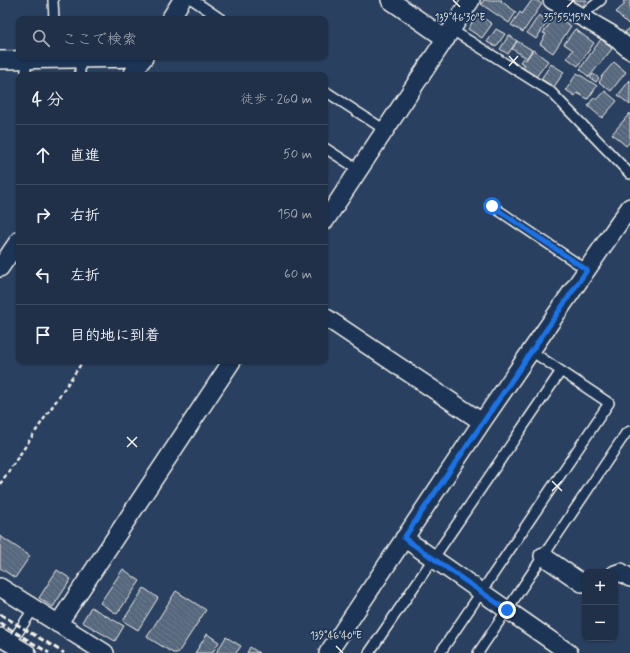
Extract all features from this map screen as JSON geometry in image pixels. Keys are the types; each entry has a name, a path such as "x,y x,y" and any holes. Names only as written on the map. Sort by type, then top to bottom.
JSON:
{"street":[{"path":"172,16 182,0"},
{"path":"390,0 449,34"},
{"path":"328,216 472,0"},
{"path":"552,0 610,34 630,50"},
{"path":"0,60 26,67 49,60"},
{"path":"61,60 80,67 130,60"},
{"path":"134,72 143,60"},
{"path":"328,653 482,422 630,207"},
{"path":"0,268 16,244"},
{"path":"328,319 482,422"},
{"path":"58,624 230,364"},
{"path":"404,538 569,653"},
{"path":"543,556 582,583"},
{"path":"618,573 621,572 630,578"},
{"path":"0,587 105,653"},
{"path":"6,640 27,653"}],"lane":[{"path":"54,0 54,16"},
{"path":"193,0 217,16"},
{"path":"579,17 601,0"},
{"path":"449,34 551,92 630,174"},
{"path":"328,93 385,130"},
{"path":"328,150 359,170"},
{"path":"492,206 587,270"},
{"path":"440,653 609,403 531,351"},
{"path":"369,653 561,371"},
{"path":"478,653 626,433 630,430"},
{"path":"6,640 34,608"}],"path":[{"path":"0,484 81,364"}],"building":[{"path":"484,0 502,0 501,1 516,12 509,23 481,4"},
{"path":"532,0 536,0 542,4 523,32 511,25 520,12 522,14"},
{"path":"566,0 587,0 581,9"},
{"path":"630,0 630,23 628,24 616,12 625,4 623,2"},
{"path":"478,14 492,24 482,38 468,29"},
{"path":"539,15 548,21 536,39 527,33"},
{"path":"555,16 571,26 553,53 540,44 546,34 543,33"},
{"path":"630,28 630,39 625,32"},
{"path":"496,29 505,34 496,47 487,42"},
{"path":"575,29 594,43 578,66 567,58 573,50 564,44"},
{"path":"509,35 517,41 508,54 500,49"},
{"path":"601,39 612,49 589,77 580,69"},
{"path":"517,41 532,50 527,58 512,49"},
{"path":"533,50 548,61 536,77 523,68 525,65 520,62 523,58 526,60"},
{"path":"614,62 626,72 611,91 599,82 602,78 601,77"},
{"path":"551,64 564,72 554,87 541,79"},
{"path":"577,73 597,86 588,99 577,93 575,96 566,90"},
{"path":"593,74 599,78 596,82 590,78"},
{"path":"630,80 630,105 618,95"},
{"path":"605,91 617,101 602,118 588,106 594,97 597,100"},
{"path":"630,113 630,142 626,146 612,134"},
{"path":"0,536 30,556 15,578 0,568"},
{"path":"123,569 140,581 117,614 100,603"},
{"path":"57,570 71,579 53,607 39,598"},
{"path":"144,588 158,598 138,630 123,621"},
{"path":"176,591 206,610 178,653 173,653 147,637"},
{"path":"91,607 124,626 115,641 82,622"},
{"path":"207,634 219,642 212,653 195,653"},
{"path":"226,637 241,646 236,653 216,653"},
{"path":"250,647 259,653 247,653"}],"railway":[{"path":"0,614 64,653"},
{"path":"0,623 49,653"}],"route":[{"path":"492,206 587,270 404,538 507,610"}]}
